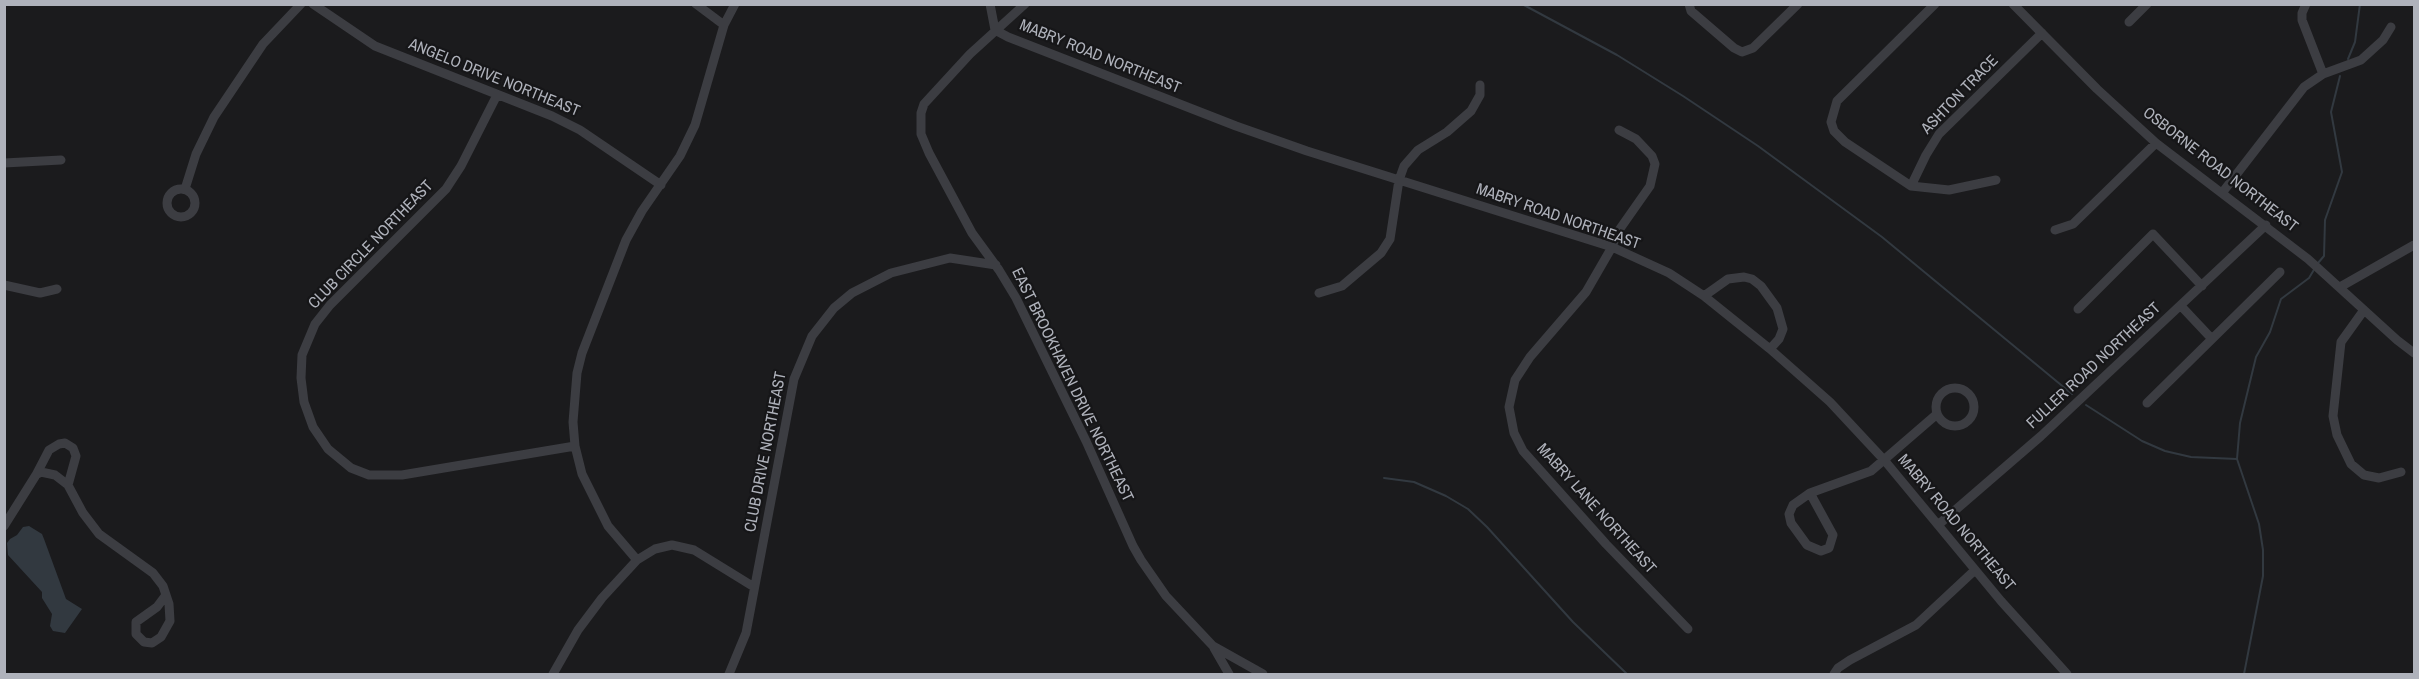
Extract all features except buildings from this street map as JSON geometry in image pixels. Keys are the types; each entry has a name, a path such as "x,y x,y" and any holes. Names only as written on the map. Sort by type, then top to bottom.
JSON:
{"street":[{"path":"185,189 196,154 214,117 263,44 301,4"},
{"name":"ANGELO DRIVE NORTHEAST","path":"313,4 375,46 552,116 580,130 661,185"},
{"path":"696,4 724,25"},
{"path":"637,560 619,541 599,513 582,474 575,446 573,398 582,353 626,240 642,211 680,156 695,125 724,25 735,4"},
{"name":"MABRY ROAD NORTHEAST","path":"990,4 999,27 1033,47 1236,126 1612,247 1669,273 1704,296 1770,349 1830,402 1885,461 1975,570 2067,675"},
{"name":"EAST BROOKHAVEN DRIVE NORTHEAST","path":"1025,4 999,27 924,104 920,123 921,134 972,233 996,265 1016,298 1086,441 1133,546 1166,596 1213,646 1263,675"},
{"path":"1689,4 1691,11 1734,48 1742,52 1753,48 1798,4"},
{"path":"1935,4 1837,101 1832,112 1831,122 1834,131 1845,142 1911,186 1948,190 1996,180"},
{"name":"OSBORNE ROAD NORTHEAST","path":"2013,4 2097,89 2157,143 2308,259 2397,340 2415,353"},
{"path":"2129,22 2147,4"},
{"path":"2306,4 2302,20 2323,74"},
{"path":"2222,193 2297,95 2312,80 2361,60 2384,40 2391,27"},
{"name":"ASHTON TRACE","path":"1911,186 1926,154 1939,134 2042,33"},
{"path":"1319,293 1342,286 1381,252 1390,239 1399,180 1404,166 1418,150 1447,132 1471,111 1480,95 1480,85"},
{"name":"CLUB CIRCLE NORTHEAST","path":"497,95 461,166 446,189 330,305 315,324 302,355 301,378 304,402 313,427 328,449 351,468 369,475 402,475 575,446"},
{"path":"1619,130 1644,146 1655,164 1666,162"},
{"path":"2055,230 2073,224 2157,143"},
{"path":"4,163 61,160"},
{"name":"MABRY LANE NORTHEAST","path":"1655,164 1650,186 1617,233 1612,247 1586,292 1530,357 1515,380 1509,406 1514,433 1523,451 1688,629"},
{"name":"FULLER ROAD NORTHEAST","path":"1938,525 2041,436 2266,225"},
{"path":"2078,309 2153,234 2202,286"},
{"path":"2336,284 2415,245"},
{"name":"CLUB DRIVE NORTHEAST","path":"729,675 746,633 794,379 805,350 819,326 834,308 852,293 891,273 950,258 996,265"},
{"path":"2147,403 2280,272"},
{"path":"1704,296 1728,279 1744,277 1752,279 1761,286 1777,308 1783,329 1779,339 1770,349"},
{"path":"4,285 40,293 57,289"},
{"path":"2181,306 2212,339"},
{"path":"2364,310 2341,342 2333,416 2337,435 2351,464 2364,475 2379,478 2401,472"},
{"path":"1950,389 1964,391 1974,405 1971,417 1960,425 1951,425 1937,414 1939,396 1950,389"},
{"path":"1810,493 1833,535 1828,548 1821,551 1807,545 1791,523 1789,514 1793,505 1810,493 1871,471 1937,414"},
{"path":"4,526 49,450 65,443 73,448 76,456 68,485"},
{"path":"36,475 40,472 60,477 68,485 83,513 99,534 153,573 164,586 170,611 167,627 156,641 144,642 136,634 136,622 157,606 166,595"},
{"path":"553,675 584,622 616,580 637,560 662,546 682,546 694,550 754,587"},
{"path":"1834,675 1838,668 1850,660 1916,624 1975,570"},
{"path":"1213,646 1229,675"}],"shaded area":[{"path":"29,526 42,534 66,599 82,609 65,633 53,631 50,626 52,614 42,598 42,592 8,555 7,543 23,527"}],"waterway":[{"path":"1522,4 1617,55 1758,146 1882,237 2072,394"},
{"path":"2348,59 2355,42 2360,4"},
{"path":"2318,263 2324,256 2325,220 2342,172 2331,112 2340,76"},
{"path":"2244,674 2263,576 2263,550 2259,524 2237,459 2240,423 2256,357 2270,332 2281,299 2309,278 2315,268"},
{"path":"2086,405 2142,441 2165,451 2191,457 2237,459"},
{"path":"1384,478 1414,482 1468,509 1573,622 1627,674"}]}
